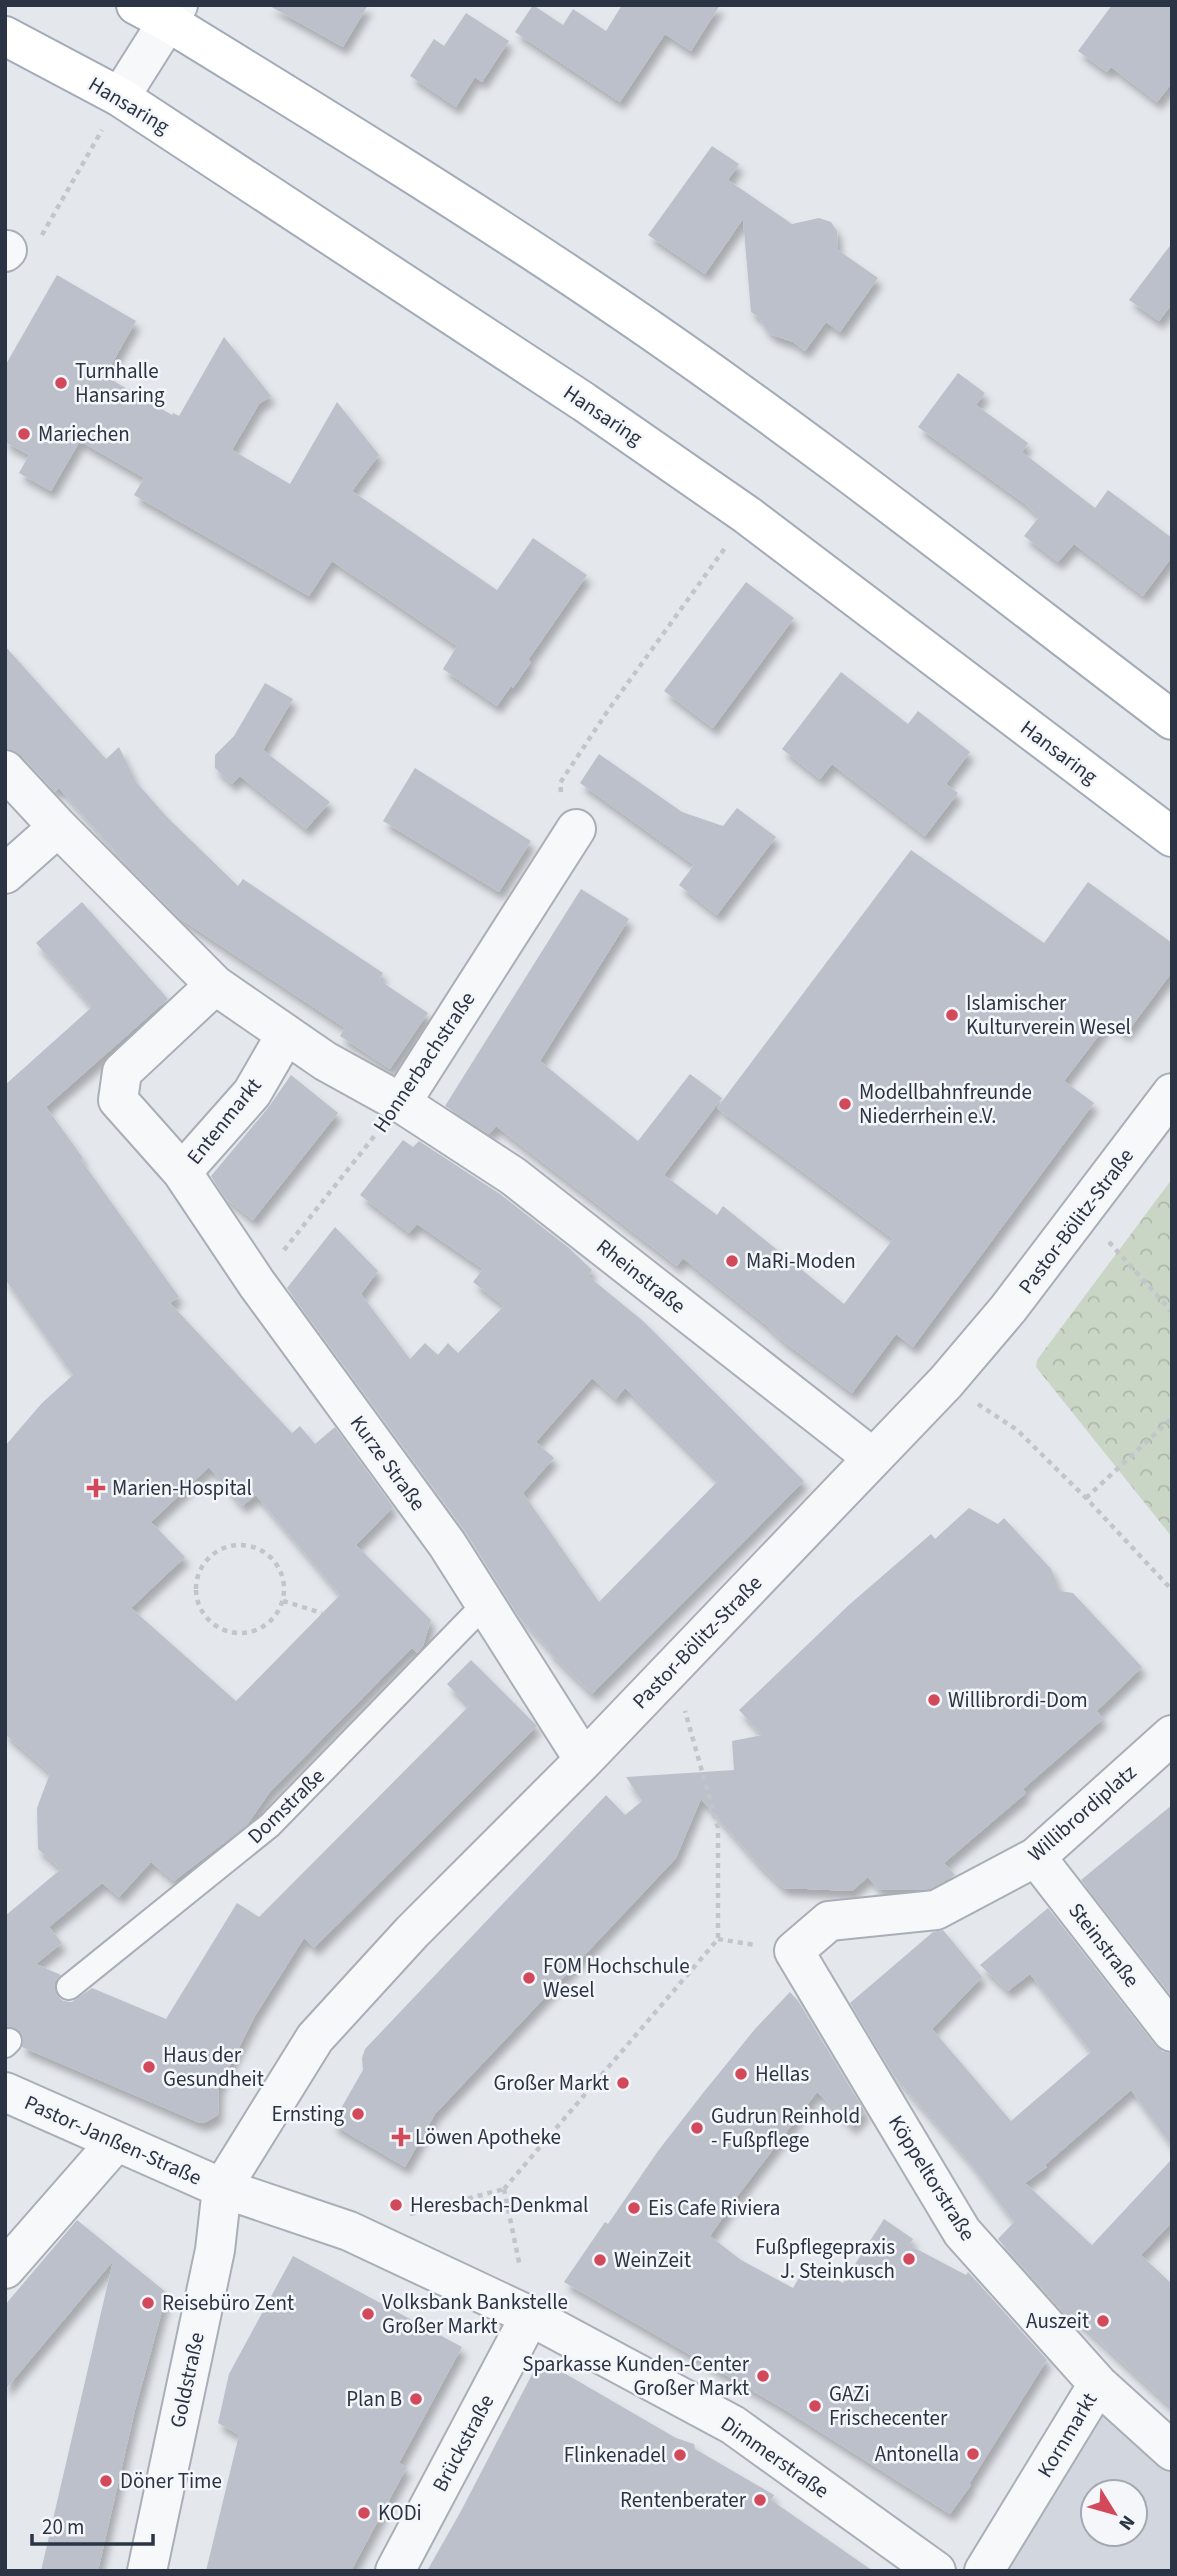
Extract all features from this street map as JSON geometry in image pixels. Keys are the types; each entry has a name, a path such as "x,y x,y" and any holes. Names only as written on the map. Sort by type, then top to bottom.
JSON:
{"main road":[{"path":"161,11 616,306 818,450 1172,720"},
{"name":"Hansaring","path":"5,36 120,97 584,402 747,515 1172,837"}],"street":[{"path":"120,97 161,11"},
{"path":"5,770 215,985 325,1060 401,1103"},
{"path":"5,874 58,827"},
{"name":"Honnerbachstraße","path":"401,1103 576,829"},
{"name":"Entenmarkt","path":"215,985 122,1072 118,1100 182,1172 252,1093 286,1034"},
{"name":"Pastor-Bölitz-Straße","path":"222,2188 315,2038 412,1932 584,1760 946,1382 1008,1309 1172,1093"},
{"name":"Rheinstraße","path":"401,1103 513,1175 873,1458"},
{"name":"Kurze Straße","path":"182,1172 257,1284 447,1544 584,1760"},
{"name":"Willibrordiplatz","path":"794,1951 829,1921 936,1910 1036,1857 1172,1735"},
{"name":"Steinstraße","path":"1036,1857 1172,2032"},
{"name":"Köppeltorstraße","path":"794,1951 962,2232 1098,2384"},
{"name":"Pastor-Janßen-Straße","path":"5,2092 222,2188"},
{"path":"5,2269 116,2142"},
{"name":"Dimmerstraße","path":"222,2188 349,2231 530,2316 733,2425 936,2571"},
{"name":"Goldstraße","path":"147,2571 215,2250 222,2188"},
{"name":"Brückstraße","path":"395,2571 530,2316"},
{"name":"Kornmarkt","path":"984,2571 1098,2384 1172,2451"}],"lane":[{"name":"Domstraße","path":"69,1987 270,1825 485,1604"}],"path":[{"path":"6,251 41,238 120,97"},
{"path":"576,829 562,806 560,783 609,709 747,515"},
{"name":"Honnerbachstraße","path":"257,1284 401,1103"},
{"path":"1083,1213 1172,1312"},
{"path":"946,1382 1017,1430 1087,1498 1172,1590"},
{"path":"1087,1498 1172,1418"},
{"path":"229,1546 255,1547 276,1563 282,1575 283,1601 269,1623 242,1633 227,1632 214,1625 201,1609 196,1588 198,1573 217,1551 229,1546"},
{"path":"283,1601 322,1613"},
{"path":"349,2231 504,2189 718,1939 718,1828 672,1667"},
{"path":"504,2189 530,2316"}],"shaded area":[{"path":"1098,2384 1172,2451 1172,2571 984,2571"}],"green space":[{"path":"1172,1179 1172,1537 1036,1367 1037,1360"}],"building":[{"path":"268,5 368,5 343,47"},
{"path":"533,5 563,25 573,9 606,31 622,5 720,5 691,51 665,34 620,102 515,32"},
{"path":"1112,5 1172,5 1172,83 1157,102 1111,67 1107,72 1078,51"},
{"path":"466,13 509,41 482,82 475,77 456,107 410,76 434,39 444,46"},
{"path":"712,146 739,164 728,180 792,224 819,218 831,222 837,231 838,250 878,278 840,332 826,322 805,351 793,342 772,335 759,317 751,312 743,219 705,274 648,235"},
{"path":"1172,243 1172,304 1159,321 1129,300"},
{"path":"57,275 136,321 105,376 172,415 173,413 179,416 224,337 271,396 259,404 232,450 290,484 337,402 379,455 352,491 497,590 533,538 587,575 528,660 531,662 497,706 443,669 457,646 332,561 309,596 134,495 144,478 80,441 51,491 19,473 29,455 5,442 5,366"},
{"path":"958,373 985,393 976,405 1028,443 1022,452 1095,508 1108,490 1172,538 1172,557 1143,596 1074,544 1058,562 1024,536 1039,517 1024,503 918,427"},
{"path":"746,582 794,618 713,728 664,691"},
{"path":"5,646 106,759 119,747 136,782 167,817 238,886 243,879 383,973 379,980 428,1013 390,1069 340,1036 345,1028 178,917 126,864 59,788 55,792 21,755 12,749 5,749"},
{"path":"841,672 908,724 918,711 970,752 946,784 958,793 925,836 832,764 820,779 782,749"},
{"path":"265,683 293,699 263,750 330,802 306,829 240,776 232,784 215,768 215,755 234,736"},
{"path":"599,754 682,812 723,826 737,808 776,837 717,915 679,885 694,865 580,783"},
{"path":"415,768 531,841 499,892 383,821"},
{"path":"911,850 1044,943 1088,882 1172,943 1172,972 1126,1034 1109,1022 1064,1081 1094,1103 913,1347 896,1334 852,1393 783,1341 683,1258 677,1266 496,1126 489,1134 445,1106 581,889 629,919 540,1061 638,1141 690,1074 722,1098 664,1175 717,1215 723,1206 844,1304 893,1239 717,1108"},
{"name":"Marien-Hospital","path":"82,902 168,999 46,1107 179,1297 170,1303 292,1433 300,1426 315,1444 335,1427 393,1507 356,1545 431,1620 423,1646 417,1653 412,1648 386,1674 269,1793 247,1825 174,1881 151,1862 119,1897 102,1883 49,1927 62,1943 36,1964 61,1975 55,1981 54,1989 63,2001 72,2002 92,1988 166,2019 237,1903 259,1917 469,1706 447,1684 471,1660 537,1726 314,1948 304,1938 255,2016 219,2087 218,2115 200,2123 22,2047 23,2038 20,2031 5,2027 5,1916 61,1869 38,1849 37,1808 50,1773 5,1734 5,1446 42,1403 73,1375 5,1279 5,1085 92,1007 36,943","holes":["209,1467 242,1506 256,1495 340,1595 236,1701 131,1608 185,1557 151,1522"]},
{"path":"291,1075 338,1113 253,1220 225,1198 211,1176 268,1108"},
{"path":"403,1140 413,1147 419,1141 500,1194 569,1248 592,1270 588,1276 643,1321 804,1481 592,1694 548,1651 550,1650 519,1617 465,1531 287,1288 335,1227 378,1271 361,1294 410,1359 425,1343 438,1355 448,1343 458,1353 504,1306 473,1282 483,1269 417,1224 409,1233 360,1195","holes":["592,1378 616,1399 625,1388 718,1481 599,1602 523,1493 554,1458 536,1442"]},
{"name":"Willibrordi-Dom","path":"969,1508 998,1524 1004,1518 1051,1569 1060,1591 1073,1593 1142,1667 1097,1711 1103,1719 1023,1789 1026,1793 944,1863 955,1875 930,1889 878,1889 868,1877 852,1891 783,1888 758,1864 701,1799 676,1858 435,2114 405,2167 332,2124 363,2070 362,2058 365,2049 606,1795 625,1815 642,1801 626,1777 734,1770 732,1741 762,1735 739,1710 850,1604 931,1534 935,1539"},
{"path":"1172,1805 1172,1996 1081,1880"},
{"path":"1048,1908 1155,2045 1163,2052 1172,2053 1172,2146 1131,2090 1045,2165 1047,2167 1025,2183 1092,2245 1172,2159 1172,2222 1141,2255 1172,2284 1172,2408 1074,2318 1072,2322 998,2239 1014,2222 967,2159 894,2076 850,2003 933,1932 943,1930 982,1977 932,2029 1011,2121 1091,2052 1030,1974 1008,1991 980,1965"},
{"path":"790,1992 865,2112 852,2127 817,2092 710,2236 741,2260 793,2288 807,2264 843,2283 884,2219 913,2239 909,2245 966,2275 968,2272 1047,2360 969,2484 971,2485 950,2514 784,2409 564,2282 605,2222 608,2224 658,2151 703,2093 755,2029"},
{"path":"77,2220 167,2293 135,2410 98,2571 41,2571 113,2261 5,2390 5,2305"},
{"path":"293,2256 462,2347 399,2463 407,2467 351,2571 206,2571 239,2435 218,2423 229,2374"},
{"path":"540,2359 676,2438 694,2444 695,2449 774,2495 771,2500 873,2571 427,2571"}],"place":[{"name":"Turnhalle Hansaring","path":"61,383"},
{"name":"Mariechen","path":"24,434"},
{"name":"Islamischer Kulturverein Wesel","path":"952,1015"},
{"name":"Modellbahnfreunde Niederrhein e.V.","path":"845,1104"},
{"name":"MaRi-Moden","path":"732,1261"},
{"name":"Marien-Hospital","path":"96,1488"},
{"name":"Willibrordi-Dom","path":"934,1700"},
{"name":"FOM Hochschule Wesel","path":"529,1978"},
{"name":"Haus der Gesundheit","path":"149,2067"},
{"name":"Hellas","path":"741,2074"},
{"name":"Großer Markt","path":"623,2083"},
{"name":"Ernsting","path":"358,2114"},
{"name":"Gudrun Reinhold - Fußpflege","path":"697,2128"},
{"name":"Löwen Apotheke","path":"401,2137"},
{"name":"Heresbach-Denkmal","path":"396,2205"},
{"name":"Eis Cafe Riviera","path":"634,2208"},
{"name":"Fußpflegepraxis J. Steinkusch","path":"909,2259"},
{"name":"WeinZeit","path":"600,2260"},
{"name":"Reisebüro Zent","path":"148,2303"},
{"name":"Volksbank Bankstelle Großer Markt","path":"368,2314"},
{"name":"Auszeit","path":"1103,2321"},
{"name":"Sparkasse Kunden-Center Großer Markt","path":"763,2376"},
{"name":"Plan B","path":"416,2399"},
{"name":"GAZi Frischecenter","path":"815,2406"},
{"name":"Antonella","path":"973,2454"},
{"name":"Flinkenadel","path":"680,2455"},
{"name":"Döner Time","path":"106,2481"},
{"name":"Rentenberater","path":"760,2500"},
{"name":"KODi","path":"364,2513"}]}
